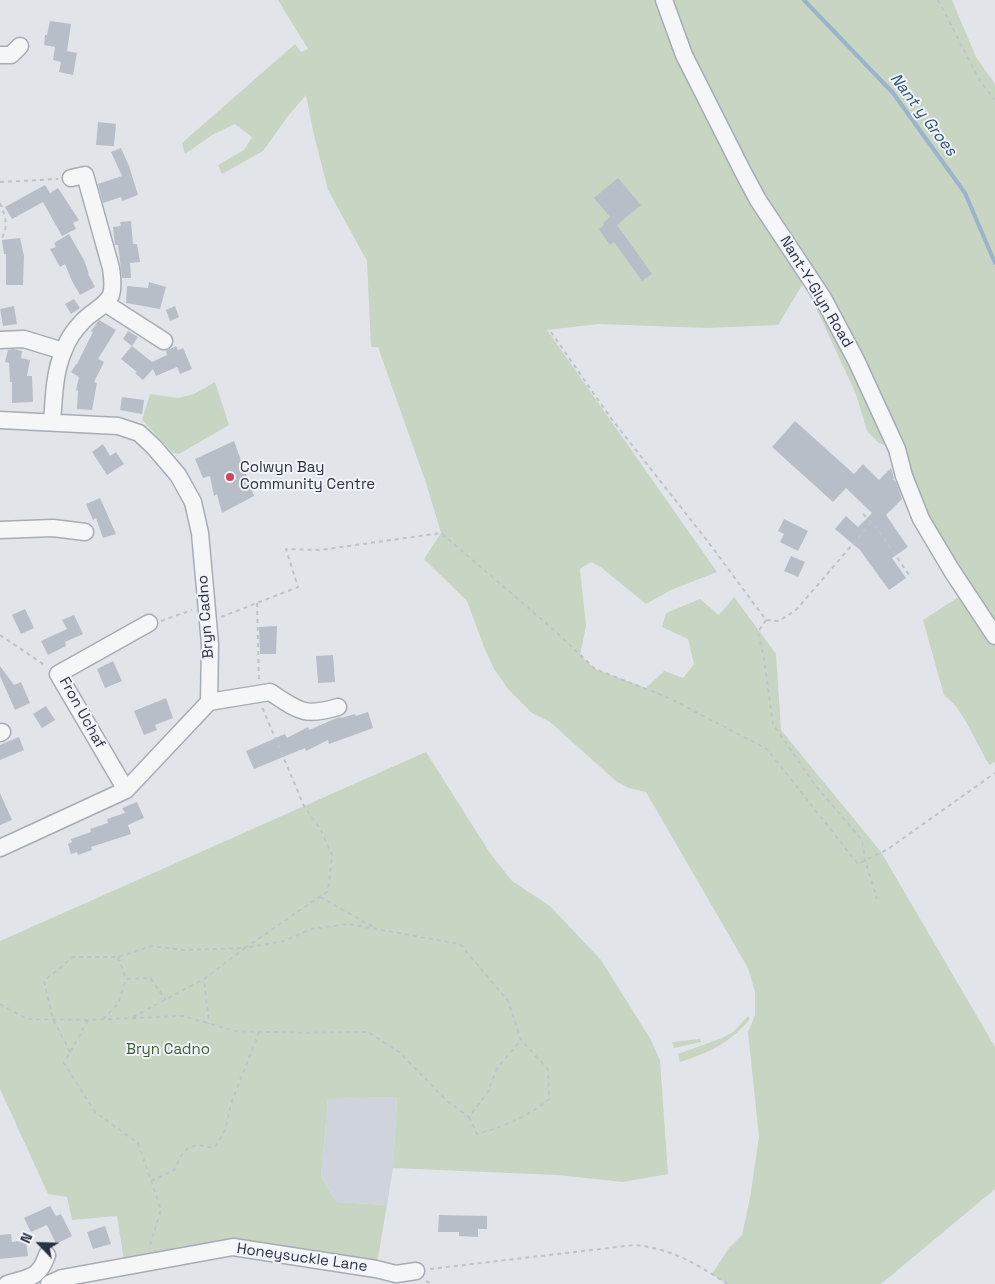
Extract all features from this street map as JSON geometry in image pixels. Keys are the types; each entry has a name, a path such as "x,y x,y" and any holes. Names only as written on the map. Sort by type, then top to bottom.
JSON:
{"street":[{"name":"Nant-Y-Glyn Road","path":"664,0 684,55 743,172 758,200 823,298 856,360 897,449 904,476 921,518 952,572 995,636"},
{"path":"0,55 11,55 20,46"},
{"path":"52,422 57,378 63,351 70,337 82,321 105,303 111,295 113,284 111,268 85,176 70,178"},
{"path":"105,303 154,326 164,341"},
{"path":"0,340 24,339 63,351"},
{"name":"Bryn Cadno","path":"0,420 118,426 139,433 178,475 193,502 200,534 210,644 209,702"},
{"path":"0,530 53,528 84,532"},
{"name":"Fron Uchaf","path":"126,790 58,674 149,624"},
{"path":"0,848 126,790 209,702 270,692 300,711 324,711 338,707"},
{"name":"Honeysuckle Lane","path":"49,1284 62,1278 233,1247 376,1269 396,1274 416,1271"},
{"path":"6,1284 37,1274 43,1268 47,1255"}],"path":[{"path":"938,0 980,81 995,100"},
{"path":"0,182 70,178"},
{"path":"0,202 7,224 6,232 0,241"},
{"path":"552,332 610,417 709,543 766,620 779,621 796,610 871,523"},
{"path":"863,514 911,578"},
{"path":"208,622 298,587 286,550 320,550 441,533 554,630 595,669 669,698 767,749 858,864 888,849 995,773"},
{"path":"149,624 206,606"},
{"path":"766,620 758,632 773,724 815,784 862,840 865,860 877,898"},
{"path":"0,635 58,674"},
{"path":"132,1018 204,979 245,948 328,891 332,855 321,830 304,806"},
{"path":"320,897 378,929"},
{"path":"0,1004 27,1019 53,1019 88,1020 183,1016 235,1031 368,1032 399,1052 448,1101 470,1117 477,1134 507,1125 535,1110 549,1099 548,1070 521,1040 508,1001 460,944 348,924 311,929 284,941 245,948 183,950 152,946 118,957 73,956 44,981 53,1019 70,1052"},
{"path":"103,1019 118,1004 126,979 118,957"},
{"path":"126,979 150,978 166,1000"},
{"path":"204,979 209,1024"},
{"path":"88,1020 64,1063 95,1112 138,1143 160,1210 144,1263"},
{"path":"151,1181 174,1170 181,1156 188,1148 198,1145 214,1148 225,1131 231,1104 259,1032"},
{"path":"470,1117 487,1093 498,1067 521,1040"},
{"path":"416,1271 634,1245 676,1254 727,1284"}],"shaded area":[{"path":"397,1097 393,1168 387,1205 337,1202 321,1177 328,1099"}],"green space":[{"path":"278,0 952,0 976,57 995,84 995,628 918,499 922,496 914,489 825,287 802,250 775,214 893,448 879,443 867,431 856,394 804,282 778,325 707,328 598,324 547,330 717,572 671,590 646,604 602,568 591,562 580,569 586,626 580,655 595,669 646,688 664,671 683,678 694,664 688,639 662,627 666,613 700,599 719,615 734,597 776,654 781,730 881,852 995,1047 995,1189 881,1284 727,1284 712,1274 729,1248 742,1235 750,1198 759,1137 748,1032 755,1015 755,992 748,968 646,792 629,788 617,782 550,722 532,713 508,689 494,669 467,601 424,559 441,533 426,483 378,347 371,347 367,261 328,190 306,95 263,151 222,174 218,165 244,150 252,137 235,124 212,135 185,154 182,143 295,44 301,52 308,49"},
{"path":"215,382 229,425 179,454 173,453 142,420 150,394 178,398 194,394"},
{"path":"960,596 995,643 995,762 989,765 956,706 944,695 923,620"},
{"name":"Bryn Cadno","path":"426,752 490,853 512,881 550,906 601,960 651,1040 660,1060 668,1174 623,1182 557,1175 393,1168 397,1097 328,1099 321,1177 337,1202 387,1205 376,1269 233,1247 125,1267 117,1216 72,1220 67,1197 48,1194 0,1089 0,941"},
{"path":"748,1016 750,1019 727,1041 710,1051 680,1062 678,1054 722,1038 733,1032"},
{"path":"700,1039 701,1042 674,1048 672,1042"}],"building":[{"path":"50,21 71,24 67,51 77,53 73,75 59,72 61,62 53,60 55,47 44,45"},
{"path":"98,122 116,124 114,146 96,145"},
{"path":"121,148 138,195 122,201 121,197 103,203 98,184 122,176 111,152"},
{"path":"618,178 641,205 617,225 652,274 642,281 614,242 610,245 599,229 610,217 594,198"},
{"path":"45,185 50,193 58,188 79,220 73,223 76,229 62,236 43,202 12,219 5,207"},
{"path":"131,221 133,244 137,244 140,262 130,263 131,278 122,278 118,245 115,245 113,227 121,226 120,222"},
{"path":"69,234 84,260 88,274 95,287 80,295 65,264 60,267 50,249 56,247 54,243"},
{"path":"20,238 24,256 23,285 6,285 6,254 4,254 2,240"},
{"path":"149,282 166,287 160,309 126,303 127,286 148,288"},
{"path":"74,299 80,308 71,314 65,304"},
{"path":"14,306 17,324 3,326 0,309"},
{"path":"175,306 179,317 170,321 166,310"},
{"path":"99,320 116,330 98,359 104,362 94,382 97,383 92,410 77,409 78,391 76,390 79,377 71,372 93,332 91,331"},
{"path":"128,331 138,337 132,346 123,339"},
{"path":"132,346 152,362 167,355 166,351 176,346 178,350 183,348 192,369 180,374 177,367 156,376 153,369 143,380 135,373 137,372 121,359"},
{"path":"8,350 22,351 21,358 30,360 27,376 32,376 33,402 12,403 12,382 10,382 9,363 5,362"},
{"path":"122,397 144,400 142,414 120,410"},
{"path":"795,421 854,474 863,464 879,480 891,468 893,479 896,482 902,499 886,515 908,547 892,558 906,578 889,590 860,550 835,529 846,516 858,527 872,513 846,488 833,502 772,447"},
{"name":"Colwyn Bay Community Centre","path":"234,441 254,496 222,513 217,494 214,496 210,476 203,478 195,459"},
{"path":"103,444 110,456 116,452 124,464 107,475 92,452"},
{"path":"100,498 116,534 103,538 96,518 93,520 86,504"},
{"path":"784,519 808,531 798,551 780,542 784,534 778,531"},
{"path":"791,556 805,562 798,577 784,571"},
{"path":"25,609 34,628 21,634 12,615"},
{"path":"74,615 83,634 65,642 66,646 48,655 41,641 67,629 62,620"},
{"path":"277,626 276,654 260,654 259,627"},
{"path":"333,655 335,682 318,683 316,656"},
{"path":"113,661 122,681 105,688 97,669"},
{"path":"0,666 14,685 21,682 30,703 15,710 0,676"},
{"path":"166,698 173,718 155,725 157,730 144,735 134,711"},
{"path":"46,706 55,720 42,728 33,714"},
{"path":"368,712 373,728 329,744 328,740 306,751 305,748 254,769 246,751 285,734 287,738 308,727 309,730 339,717 355,714 356,716"},
{"path":"19,737 24,750 0,760 0,745"},
{"path":"0,793 12,820 0,825"},
{"path":"137,802 144,818 128,825 131,834 91,847 92,850 78,855 77,852 71,854 68,844 72,842 71,839 91,832 90,829 108,823 107,819 125,813 122,808"},
{"path":"50,1206 56,1216 61,1214 72,1236 56,1244 47,1225 31,1232 24,1218"},
{"path":"439,1215 487,1216 487,1229 478,1229 478,1237 459,1236 459,1232 438,1232"},
{"path":"105,1226 111,1244 93,1249 87,1232"},
{"path":"11,1234 12,1242 26,1240 28,1256 0,1259 0,1235"}],"waterway":[{"name":"Nant y Groes","path":"804,0 893,93 965,193 995,263"}],"place":[{"name":"Colwyn Bay Community Centre","path":"230,477"}]}
